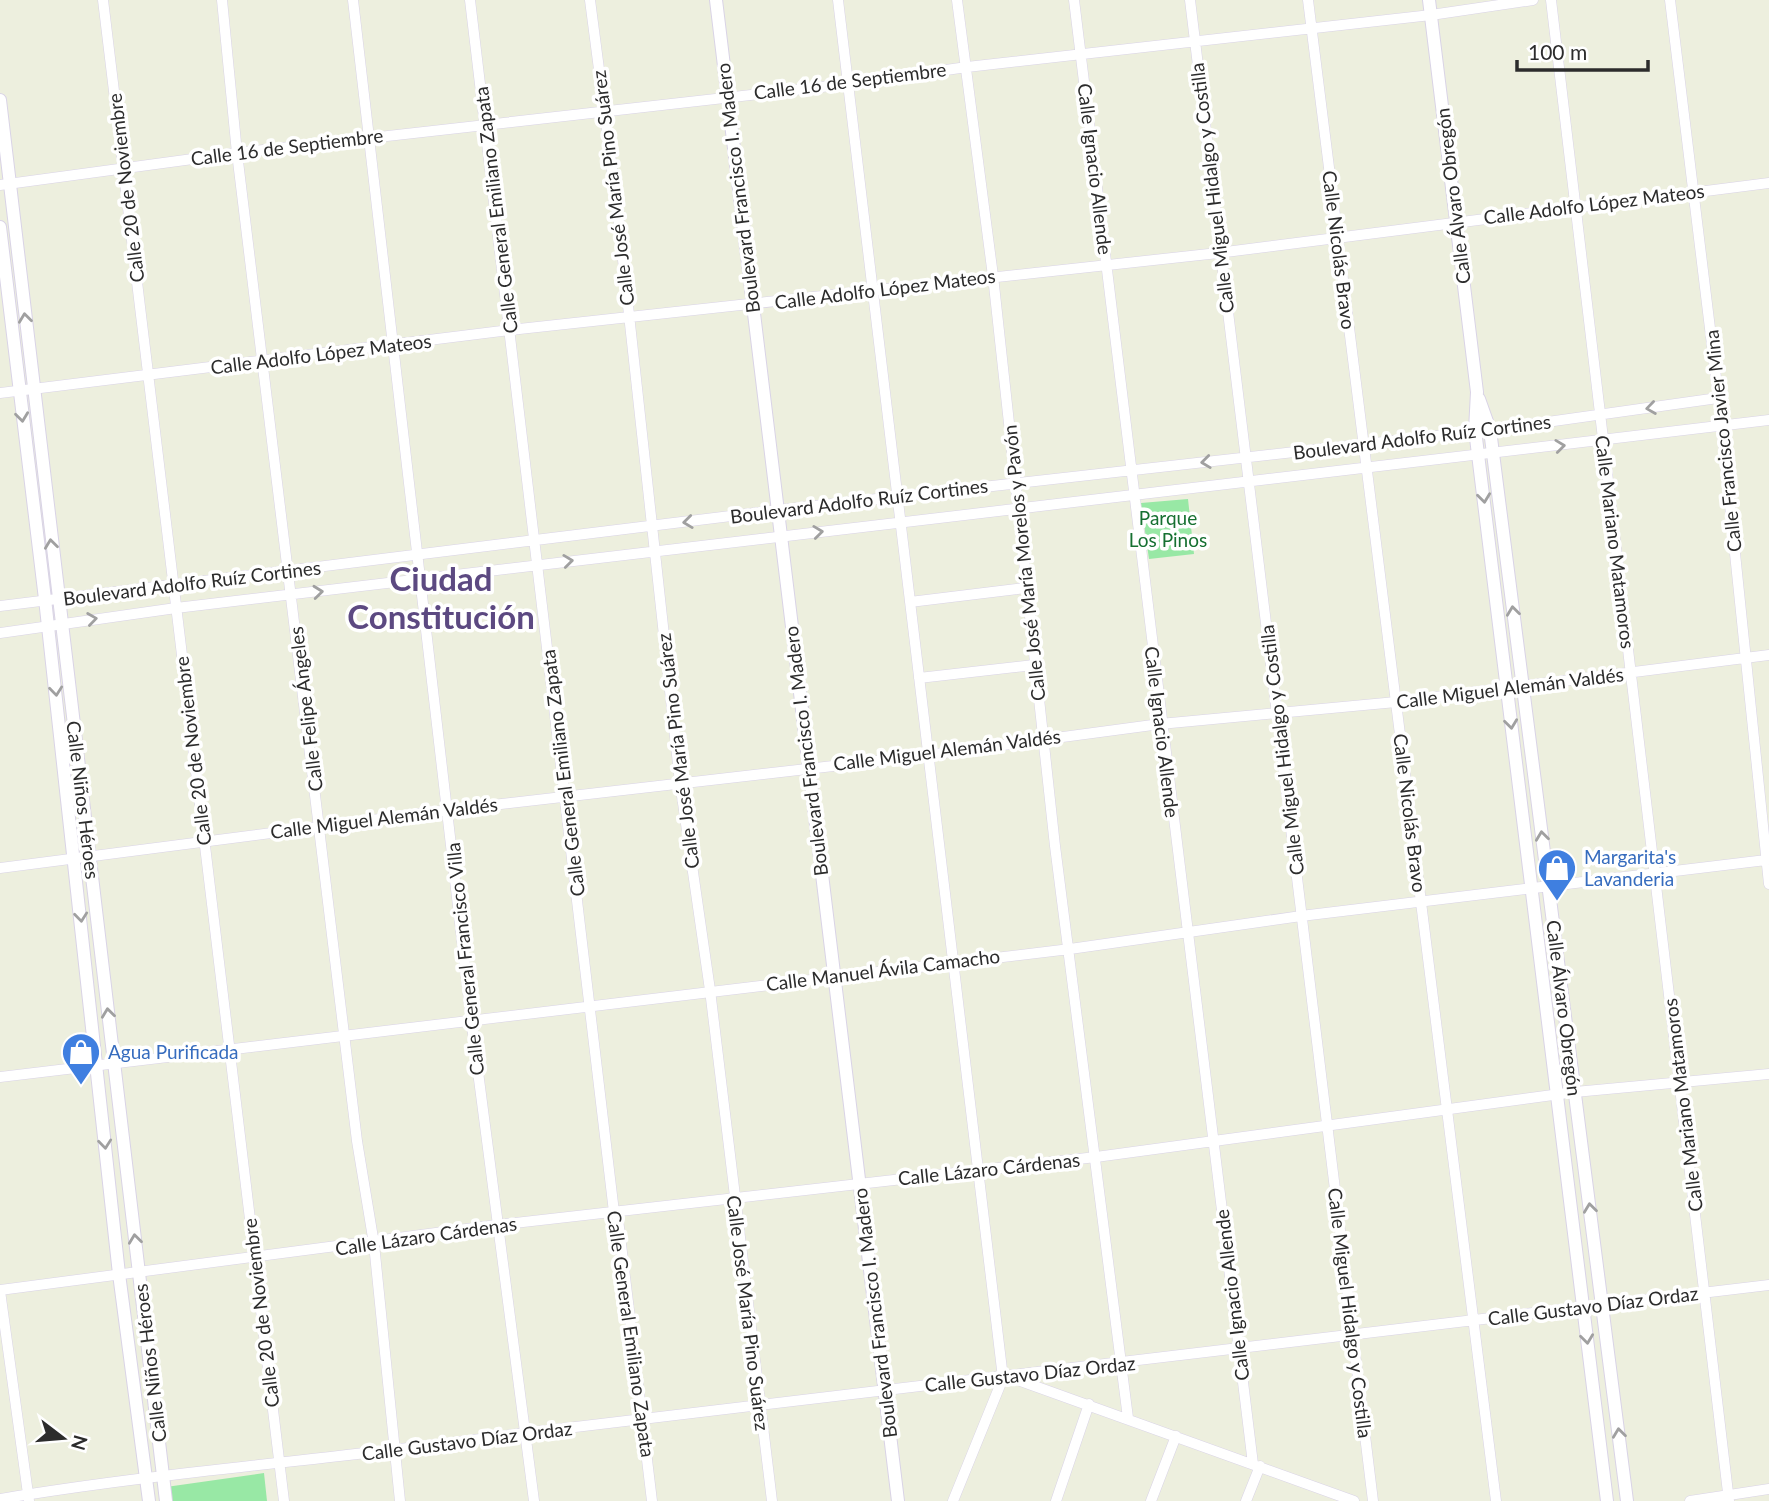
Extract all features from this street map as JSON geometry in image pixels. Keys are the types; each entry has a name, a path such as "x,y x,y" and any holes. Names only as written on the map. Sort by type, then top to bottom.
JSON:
{"street":[{"name":"Calle 20 de Noviembre","path":"103,0 284,1501"},
{"name":"Calle Felipe Ángeles","path":"222,0 237,153 293,595 344,1035 374,1244 400,1501"},
{"name":"Calle General Francisco Villa","path":"353,0 420,557 471,1018 534,1501"},
{"name":"Calle General Emiliano Zapata","path":"470,0 614,1212 617,1211 652,1501"},
{"name":"Calle José María Pino Suárez","path":"590,0 680,782 710,990 733,1198 772,1501"},
{"name":"Boulevard Francisco I. Madero","path":"716,0 898,1501"},
{"path":"838,0 979,1171 1007,1378 953,1501"},
{"name":"Calle José María Morelos y Pavón","path":"957,0 993,276 1034,665 1128,1418"},
{"name":"Calle Ignacio Allende","path":"1074,0 1107,264 1129,471 1238,1350 1257,1465"},
{"name":"Calle Miguel Hidalgo y Costilla","path":"1189,0 1373,1501"},
{"name":"Calle Nicolás Bravo","path":"1308,0 1496,1501"},
{"name":"Calle Álvaro Obregón","path":"1429,0 1477,392 1475,430 1607,1501"},
{"name":"Calle 16 de Septiembre","path":"5,185 369,137 848,84 967,67 1431,15 1533,0"},
{"name":"Calle Mariano Matamoros","path":"1551,0 1602,441 1657,874 1679,1083 1729,1498"},
{"name":"Calle Francisco Javier Mina","path":"1670,0 1722,427 1766,833 1769,884"},
{"name":"Calle Niños Héroes","path":"0,100 5,185 33,388 96,1065 119,1274 149,1501"},
{"name":"Calle Adolfo López Mateos","path":"0,393 510,330 1218,253 1769,183"},
{"name":"Calle Niños Héroes","path":"0,228 19,390 52,599"},
{"name":"Calle Álvaro Obregón","path":"1477,392 1490,430 1627,1501"},
{"name":"Boulevard Adolfo Ruíz Cortines","path":"0,606 420,557 779,510 1490,430 1718,398"},
{"name":"Boulevard Adolfo Ruíz Cortines","path":"0,633 176,608 1769,420"},
{"path":"910,602 1025,588"},
{"name":"Calle Niños Héroes","path":"55,625 90,855 166,1501"},
{"name":"Calle Miguel Alemán Valdés","path":"0,868 319,826 929,755 1160,724 1396,702 1769,655"},
{"path":"919,678 1034,665"},
{"name":"Calle Manuel Ávila Camacho","path":"0,1077 471,1018 1070,948 1301,916 1766,860"},
{"name":"Calle Lázaro Cárdenas","path":"0,1290 374,1244 497,1225 1096,1157 1557,1094 1769,1074"},
{"name":"Calle Gustavo Díaz Ordaz","path":"0,1499 28,1498 164,1475 394,1452 525,1433 1007,1378 1769,1285"},
{"path":"0,1290 28,1498"},
{"path":"1007,1378 1089,1404 1257,1465 1341,1499 1354,1501"},
{"path":"1056,1501 1089,1404"},
{"path":"1151,1501 1175,1436"},
{"path":"1246,1501 1257,1465"},
{"path":"1690,1501 1729,1498 1769,1489"}],"green space":[{"name":"Parque Los Pinos","path":"1188,499 1194,554 1149,559 1141,503"},
{"path":"264,1473 267,1501 168,1501 166,1487"}],"place":[{"name":"Margarita's Lavanderia","path":"1557,902"},
{"name":"Agua Purificada","path":"81,1086"}],"district":[{"name":"Ciudad Constitución","path":"441,598"}]}
